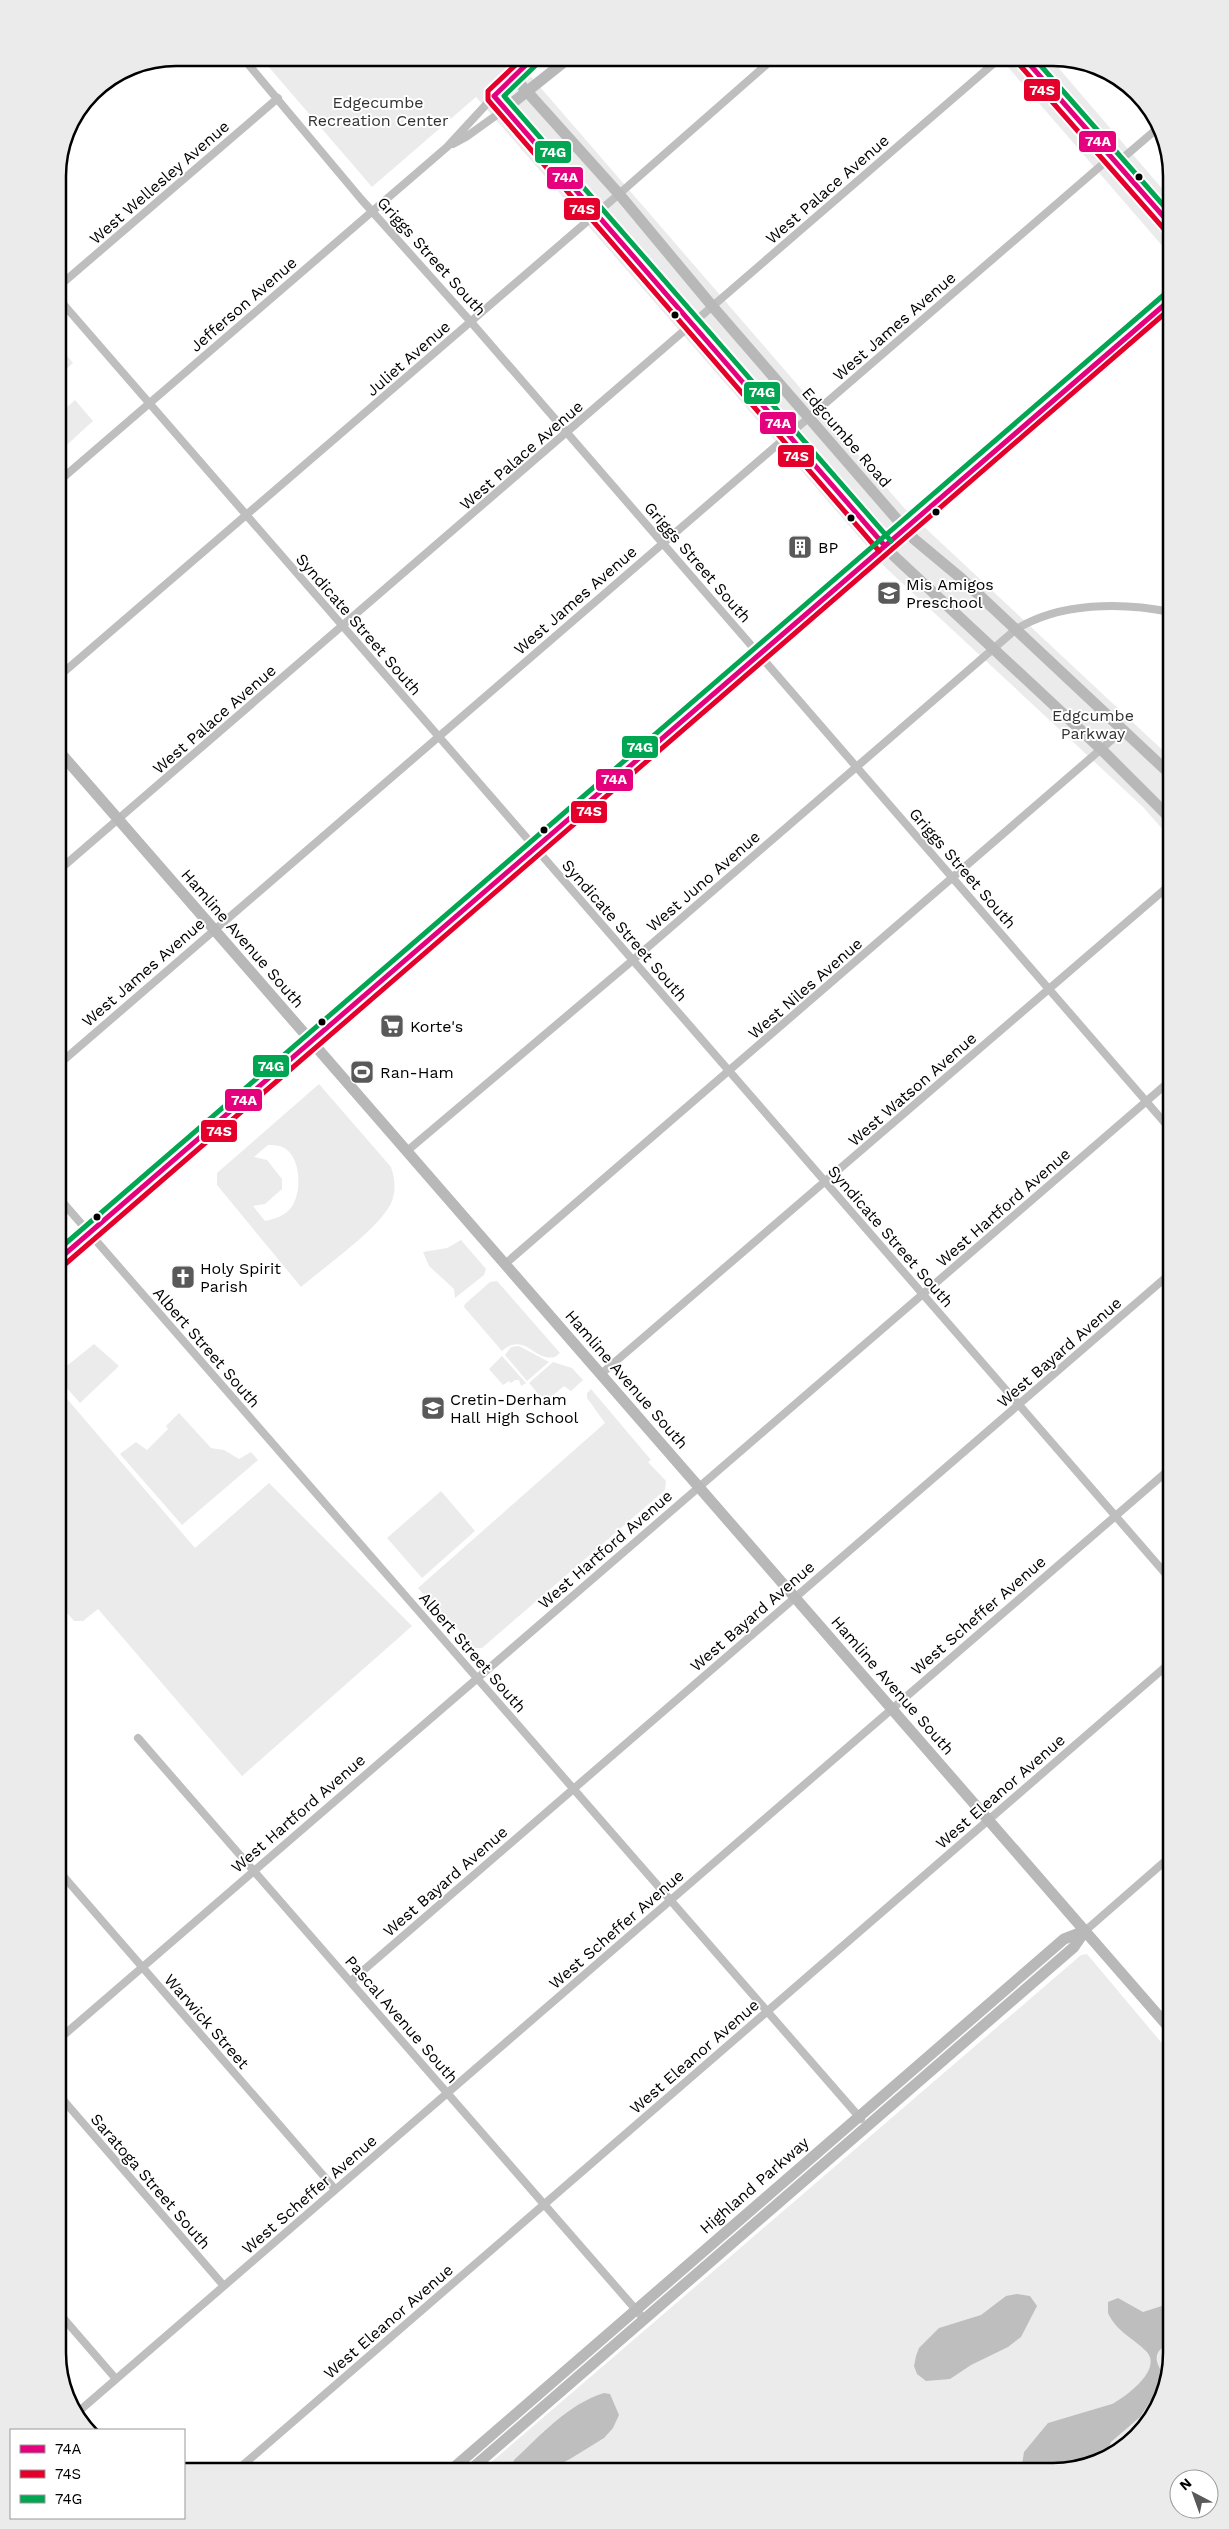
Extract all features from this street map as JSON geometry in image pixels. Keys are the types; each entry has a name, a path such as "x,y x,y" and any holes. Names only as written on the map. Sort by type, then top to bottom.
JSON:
{"street":[{"name":"Griggs Street South","path":"250,66 361,199 373,210 568,433 1163,1120"},
{"path":"524,66 494,96 885,546 1163,809"},
{"path":"505,108 559,66"},
{"name":"Juliet Avenue","path":"66,671 765,66"},
{"name":"West Palace Avenue","path":"66,864 568,433 991,66"},
{"path":"1031,66 1163,215"},
{"name":"Edgcumbe Road","path":"513,76 619,194 712,307 905,529 1163,767"},
{"name":"Jefferson Avenue","path":"66,475 447,147 494,96"},
{"name":"West Wellesley Avenue","path":"66,280 278,98"},
{"name":"Jefferson Avenue","path":"447,147 466,137 505,108"},
{"name":"West James Avenue","path":"66,1058 788,435 1114,160 1153,132"},
{"name":"Syndicate Street South","path":"66,307 1163,1570"},
{"path":"66,1253 1163,307"},
{"name":"West Juno Avenue","path":"407,1151 633,960 1015,630 1032,620 1076,610 1133,607 1163,611"},
{"name":"West Niles Avenue","path":"505,1264 1122,731"},
{"name":"Hamline Avenue South","path":"66,759 987,1820 1163,2020"},
{"name":"West Watson Avenue","path":"601,1374 1163,892"},
{"name":"West Hartford Avenue","path":"66,2033 141,1966 1163,1088"},
{"name":"Albert Street South","path":"66,1206 867,2126"},
{"name":"West Bayard Avenue","path":"351,1981 1163,1280"},
{"name":"West Scheffer Avenue","path":"82,2409 891,1708 1163,1476"},
{"name":"West Eleanor Avenue","path":"245,2463 1163,1670"},
{"name":"Pascal Avenue South","path":"138,1738 644,2319"},
{"name":"Highland Parkway","path":"478,2463 1074,1947 1085,1931 1163,1864"},
{"name":"Warwick Street","path":"66,1879 336,2190"},
{"name":"Highland Parkway","path":"459,2463 1064,1939 1085,1931"},
{"name":"Saratoga Street South","path":"66,2103 224,2286"},
{"path":"66,2321 116,2379"}],"green space":[{"name":"Edgcumbe Parkway","path":"268,66 522,66 905,509 1163,751 1163,830 1143,807 886,568 476,97 372,187"},
{"path":"1007,66 1057,66 1163,190 1163,247"},
{"path":"66,355 73,363 66,370"},
{"path":"75,400 93,421 66,446 66,408"},
{"path":"319,1084 391,1167 394,1192 392,1201 377,1223 301,1287 217,1185 217,1173","holes":["268,1145 280,1146 293,1157 298,1174 298,1184 297,1194 290,1209 282,1215 265,1221 253,1206 265,1204 282,1189 282,1179 267,1160 254,1157"]},
{"path":"461,1240 486,1269 484,1275 455,1298 454,1289 429,1266 423,1252 447,1248"},
{"path":"497,1281 560,1353 555,1357 548,1357 517,1344 502,1351 464,1307 490,1282"},
{"path":"94,1344 119,1366 80,1403 66,1387 66,1367"},
{"path":"519,1346 549,1362 527,1381 505,1355 511,1347"},
{"path":"502,1356 526,1383 521,1386 519,1380 515,1380 503,1385 489,1369"},
{"path":"553,1362 572,1368 583,1380 571,1391 564,1386 545,1402 529,1383"},
{"path":"591,1389 651,1460 648,1462 666,1481 665,1490 482,1648 473,1648 457,1628 454,1630 418,1588 605,1423 587,1398 587,1393"},
{"path":"66,1398 195,1548 269,1483 412,1626 242,1776 98,1609 83,1621 74,1621 66,1612"},
{"path":"179,1413 211,1448 224,1450 239,1459 251,1452 258,1460 182,1525 120,1454 136,1442 147,1450 168,1429 166,1426"},
{"path":"441,1491 475,1531 422,1578 387,1538"},
{"path":"1087,1954 1163,2044 1162,2367 1157,2388 1151,2402 1131,2431 1108,2448 1095,2454 1074,2461 1053,2463 490,2463 1081,1955"}],"shaded area":[{"path":"1017,2294 1030,2296 1037,2306 1021,2337 1008,2347 971,2365 950,2379 926,2381 917,2374 914,2366 919,2348 939,2328 981,2315 1006,2296"},
{"path":"1118,2298 1143,2312 1163,2306 1163,2348 1157,2356 1158,2366 1161,2371 1152,2399 1140,2417 1111,2442 1108,2448 1074,2461 1022,2463 1024,2452 1048,2423 1112,2404 1133,2389 1147,2374 1150,2358 1146,2351 1115,2325 1108,2313 1108,2302"},
{"path":"604,2393 610,2394 619,2415 613,2428 604,2438 562,2463 513,2463 556,2421 591,2398"}],"transit line":[{"name":"74S","path":"515,66 488,91 488,100 879,551"},
{"name":"74A","path":"525,66 494,96 885,546"},
{"name":"74G","path":"535,66 504,96 891,541"},
{"name":"74S","path":"1021,66 1163,228"},
{"name":"74A","path":"1031,66 1163,216"},
{"name":"74G","path":"1041,66 1163,205"},
{"name":"74G","path":"66,1243 1163,296"},
{"name":"74A","path":"66,1253 1163,306"},
{"name":"74S","path":"66,1263 1163,315"}],"place":[{"name":"BP","path":"800,547"},
{"name":"Mis Amigos Preschool","path":"889,593"},
{"name":"Korte's","path":"392,1026"},
{"name":"Ran-Ham","path":"362,1072"},
{"name":"Holy Spirit Parish","path":"183,1277"},
{"name":"Cretin-Derham Hall High School","path":"433,1408"}],"park label":[{"name":"Edgecumbe Recreation Center","path":"378,111"}]}
